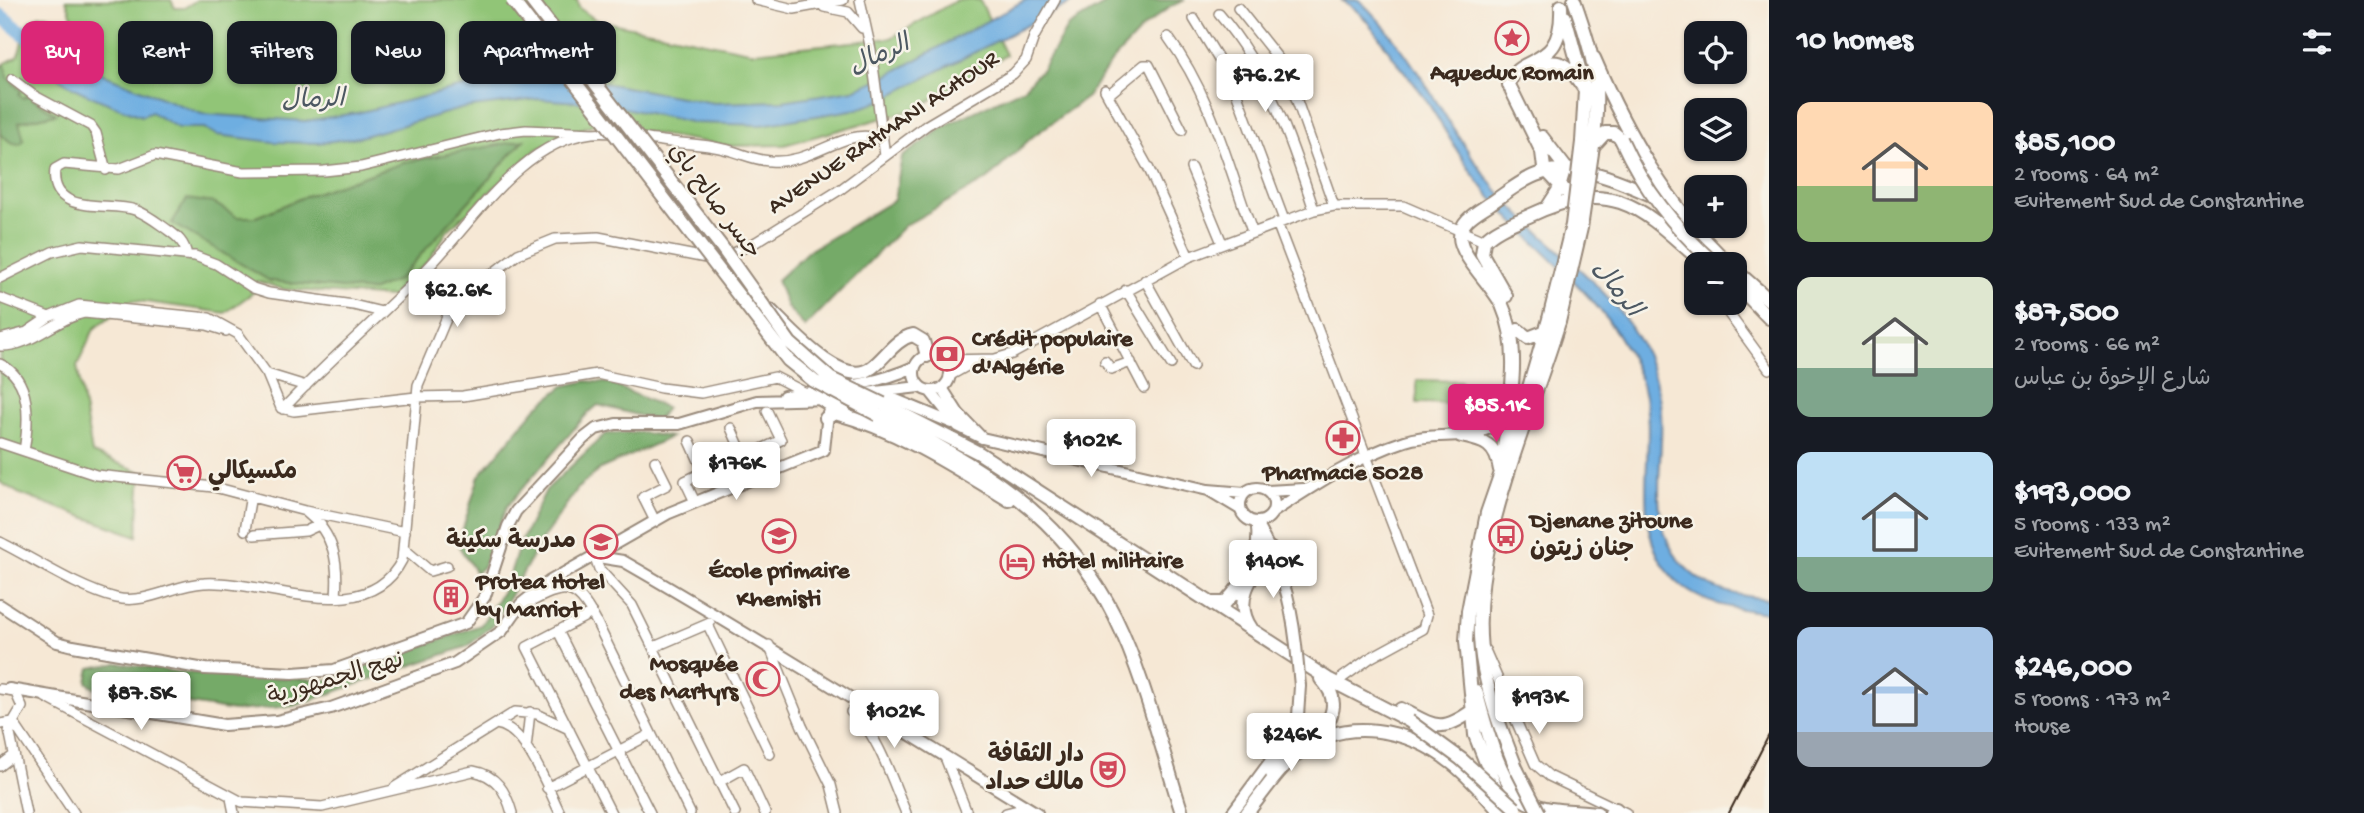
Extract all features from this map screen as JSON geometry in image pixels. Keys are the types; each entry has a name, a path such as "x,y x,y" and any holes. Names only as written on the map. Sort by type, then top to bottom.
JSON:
{"highway":[{"path":"512,0 788,360 814,381 979,453 1338,684 1409,721 1461,759 1510,812"},
{"name":"جسر صالح باي","path":"531,0 760,300 778,329 810,363 880,410"},
{"path":"1574,0 1594,58 1645,158 1674,205 1716,252"},
{"path":"1560,3 1585,90 1588,144"},
{"path":"1560,3 1561,27 1555,46 1545,56 1518,71 1509,86 1539,146 1546,172 1574,200"},
{"path":"1539,813 1517,770 1493,703 1483,666 1480,612 1490,541 1551,324 1572,225 1598,94 1594,58"},
{"path":"1547,208 1565,169 1563,163 1547,147 1520,97 1517,86 1526,73 1548,62 1557,62 1569,68 1585,90"},
{"path":"1588,144 1605,132 1614,133 1621,139 1653,200 1702,252"},
{"path":"1501,472 1513,367 1508,322 1497,296 1463,248 1461,231 1472,216 1525,180 1546,172 1565,169 1596,175 1674,205"},
{"path":"1594,198 1600,187 1596,175"},
{"path":"1509,412 1519,378 1518,330 1510,302 1482,254 1488,237 1547,208 1574,200 1594,198 1623,201 1642,211 1689,252"},
{"path":"1747,281 1769,300"},
{"path":"1747,298 1769,319"},
{"path":"760,300 809,348 835,367 856,373 871,369 908,336 921,338 927,355"},
{"path":"1518,330 1528,338 1551,324"},
{"path":"1510,812 1479,751 1472,711 1466,641 1472,577 1487,513 1551,324"},
{"path":"827,407 934,454 1034,512"},
{"path":"880,410 965,459 1034,512 1082,564 1114,616 1182,813"},
{"path":"1461,436 1489,443 1496,453 1501,472"},
{"path":"1211,603 1225,603 1252,564 1259,541 1257,525"},
{"path":"1254,631 1245,618 1242,604 1252,578 1271,549"},
{"path":"1311,666 1342,678 1436,726 1453,726 1472,711"},
{"path":"1311,666 1328,686 1334,701 1333,713 1317,740"},
{"path":"1469,671 1488,732 1514,792 1531,804 1597,813"},
{"path":"1246,813 1292,758 1317,740 1361,730 1404,736 1453,763 1510,812"}],"main road":[{"path":"0,605 57,642 73,646 205,669 320,673 334,670 466,623 485,596 516,511 590,433 616,424 679,424 757,401 888,379 914,367 927,355 944,360 949,376 931,388 847,396 827,407 757,401"},
{"path":"914,367 914,378 931,388 982,438"},
{"path":"931,388 958,426"},
{"path":"870,392 982,438 1208,490 1245,493 1255,488 1267,491 1313,487"},
{"name":"نهج الجمهورية","path":"3,688 224,725 276,721 331,708 455,663 502,631 518,609 550,581 655,521 734,485 824,450 827,441 827,407"},
{"path":"1257,525 1313,487 1366,458 1404,441 1461,436 1490,429 1509,412"},
{"path":"1208,490 1240,509 1245,518 1257,525 1271,549 1283,576 1296,645 1300,718 1291,744 1246,813"},
{"path":"1267,491 1273,501 1271,549"},
{"path":"1240,509 1245,493"},
{"path":"595,557 623,561 769,645 1026,809 1037,813"},
{"path":"1252,578 1267,571 1283,576"},
{"path":"1232,813 1300,718"}],"street":[{"path":"756,0 788,9 843,0"},
{"path":"860,0 864,31 871,50 885,156"},
{"name":"AVENUE RAHMANI ACHOUR","path":"0,542 78,582 123,599 143,599 207,582 317,597 365,595 387,582 402,560 416,397 423,372 449,312 463,296 527,249 555,239 593,236 695,257 723,256 756,242 841,189 927,125 1013,74 1026,60 1034,37 1055,0"},
{"path":"816,5 848,12 864,31"},
{"path":"1238,8 1285,67 1334,206"},
{"path":"1219,14 1237,35 1266,82 1280,112 1314,210"},
{"path":"1194,19 1232,81 1366,458 1427,615 1423,629 1370,658 1342,678"},
{"path":"1168,37 1192,74 1212,114 1252,231"},
{"path":"1182,130 1149,65 1144,65 1107,92 1149,169 1189,257"},
{"path":"12,79 91,126 96,133 106,170"},
{"path":"187,255 179,238 134,210 68,201 60,193 55,169 64,164 106,170 119,169 155,155 243,172 324,171 360,167 499,133 526,130 618,133 724,149 771,162 817,154 858,135 881,139"},
{"path":"282,409 435,261 469,219 504,183 535,158 558,144 579,135 595,133"},
{"path":"1191,168 1222,243"},
{"path":"944,360 979,360 1012,354 1189,257 1252,231 1314,210 1334,206 1403,206 1419,210 1461,231 1488,237"},
{"path":"0,278 69,247 187,255 204,258 253,288 269,293 382,312"},
{"path":"1145,280 1193,366"},
{"path":"1126,290 1171,364"},
{"path":"0,298 50,317"},
{"path":"1100,304 1144,388"},
{"path":"0,339 27,332 50,317 79,305 209,317 238,334 267,374 282,409"},
{"path":"0,346 15,346 66,317 84,313 207,326 238,334"},
{"path":"1730,315 1769,369"},
{"path":"949,376 979,360"},
{"path":"1105,361 1111,369 1131,362"},
{"path":"0,364 11,369 23,388 27,429 24,451"},
{"path":"267,374 306,386"},
{"path":"282,409 303,411 416,397 463,396 597,374 660,388 701,393 775,377 827,407"},
{"path":"734,485 726,466 780,440 767,411"},
{"path":"731,428 744,457"},
{"path":"690,441 704,472 685,481 695,502"},
{"path":"0,443 96,475 198,484 251,495 305,511 405,532"},
{"path":"655,461 667,485 643,497 655,521"},
{"path":"245,530 251,495"},
{"path":"305,511 321,524 335,553 336,596"},
{"path":"254,536 306,531 321,524"},
{"path":"404,548 430,571 447,566"},
{"path":"595,557 599,569 627,597 735,813"},
{"path":"518,609 547,593 566,587 580,595 592,613 690,813"},
{"path":"592,613 527,647 611,813"},
{"path":"654,648 708,625 717,615"},
{"path":"708,625 770,754"},
{"path":"558,631 650,813"},
{"path":"1482,642 1535,764 1549,776 1618,812"},
{"path":"769,645 802,726 831,785 838,813"},
{"path":"3,688 19,696 22,707 5,724"},
{"path":"37,692 231,798 322,807 473,771 492,777 505,794 512,813"},
{"path":"387,792 515,712 530,712 569,729"},
{"path":"526,748 530,712"},
{"path":"851,712 866,726 906,813"},
{"path":"5,724 26,813"},
{"path":"5,724 74,813"},
{"path":"496,724 510,728 526,748 560,813"},
{"path":"547,788 651,734"},
{"path":"0,766 13,756"},
{"path":"945,757 967,813"},
{"path":"719,782 744,768 765,813"},
{"path":"231,798 234,813"},
{"path":"1006,813 1026,809"}],"green space":[{"path":"66,0 171,0 175,8 184,8 197,0 577,0 579,8 601,21 459,21 459,84 616,84 616,24 754,52 891,38 957,0 980,0 1006,55 916,109 784,145 730,146 593,124 537,149 448,230 428,261 391,297 283,289 257,281 254,292 225,313 132,300 94,329 77,366 92,453 141,472 137,536 20,494 0,482 0,66 17,57 21,44 21,84 104,84 104,21 74,21"},
{"path":"1112,0 1185,0 1171,6 1145,26 1112,61 1087,97 1032,137 988,179 904,226 805,327 787,307 777,280 807,252 894,200 902,157 946,125 1024,88 1042,69 1068,26"},
{"path":"46,15 62,21 30,21"},
{"path":"5,65 7,77 21,91 19,95 24,98 27,95 56,114 19,122 24,140 20,144 12,143 0,134 0,66"},
{"path":"524,140 398,280 371,291 270,281 172,223 187,199 214,203 237,217 256,217 306,196 406,162"},
{"path":"1417,380 1461,381 1461,404 1417,403"},
{"path":"587,381 609,383 666,408 657,420 598,405 587,414 507,506 483,567 476,573 458,545 479,476 537,407 564,386"},
{"path":"638,432 671,437 600,469 578,488 541,541 494,624 468,646 294,706 234,711 95,689 87,682 90,668 119,663 176,672 328,680 481,625 506,586 519,546 546,490 605,434"}],"water":[{"path":"1025,0 1076,0 880,101 858,109 761,125 695,123 605,104 538,99 464,108 360,137 319,143 274,142 217,135 204,128 178,128 151,112 142,116 68,84 104,84 104,74 118,80 118,84 127,84 202,114 305,121 357,113 478,84 609,84 714,103 782,101 853,90 885,77"},
{"path":"1341,0 1359,0 1379,21 1413,66 1492,184 1511,206 1597,285 1633,330 1647,356 1660,402 1659,499 1666,536 1674,553 1693,574 1715,588 1769,599 1769,613 1714,603 1690,592 1669,573 1656,551 1649,528 1646,503 1646,403 1640,379 1626,349 1589,297 1497,205 1462,158 1420,91 1375,31 1356,10"}],"waterway":[{"name":"الرمال","path":"0,15 21,32"}],"tram line":[{"path":"1729,813 1769,735"}],"place":[{"name":"Aqueduc Romain","path":"1512,38"},
{"name":"Crédit populaire d'Algérie","path":"947,354"},
{"name":"Pharmacie 5028","path":"1343,438"},
{"name":"مكسيكالي","path":"184,473"},
{"name":"École primaire Khemisti","path":"779,536"},
{"name":"Djenane zitoune جنان زيتون","path":"1506,536"},
{"name":"مدرسة سكينة","path":"601,542"},
{"name":"Hôtel militaire","path":"1017,562"},
{"name":"Protea Hotel by Marriot","path":"451,597"},
{"name":"Mosquée des Martyrs","path":"763,679"},
{"name":"دار الثقافة مالك حداد","path":"1108,770"}]}
